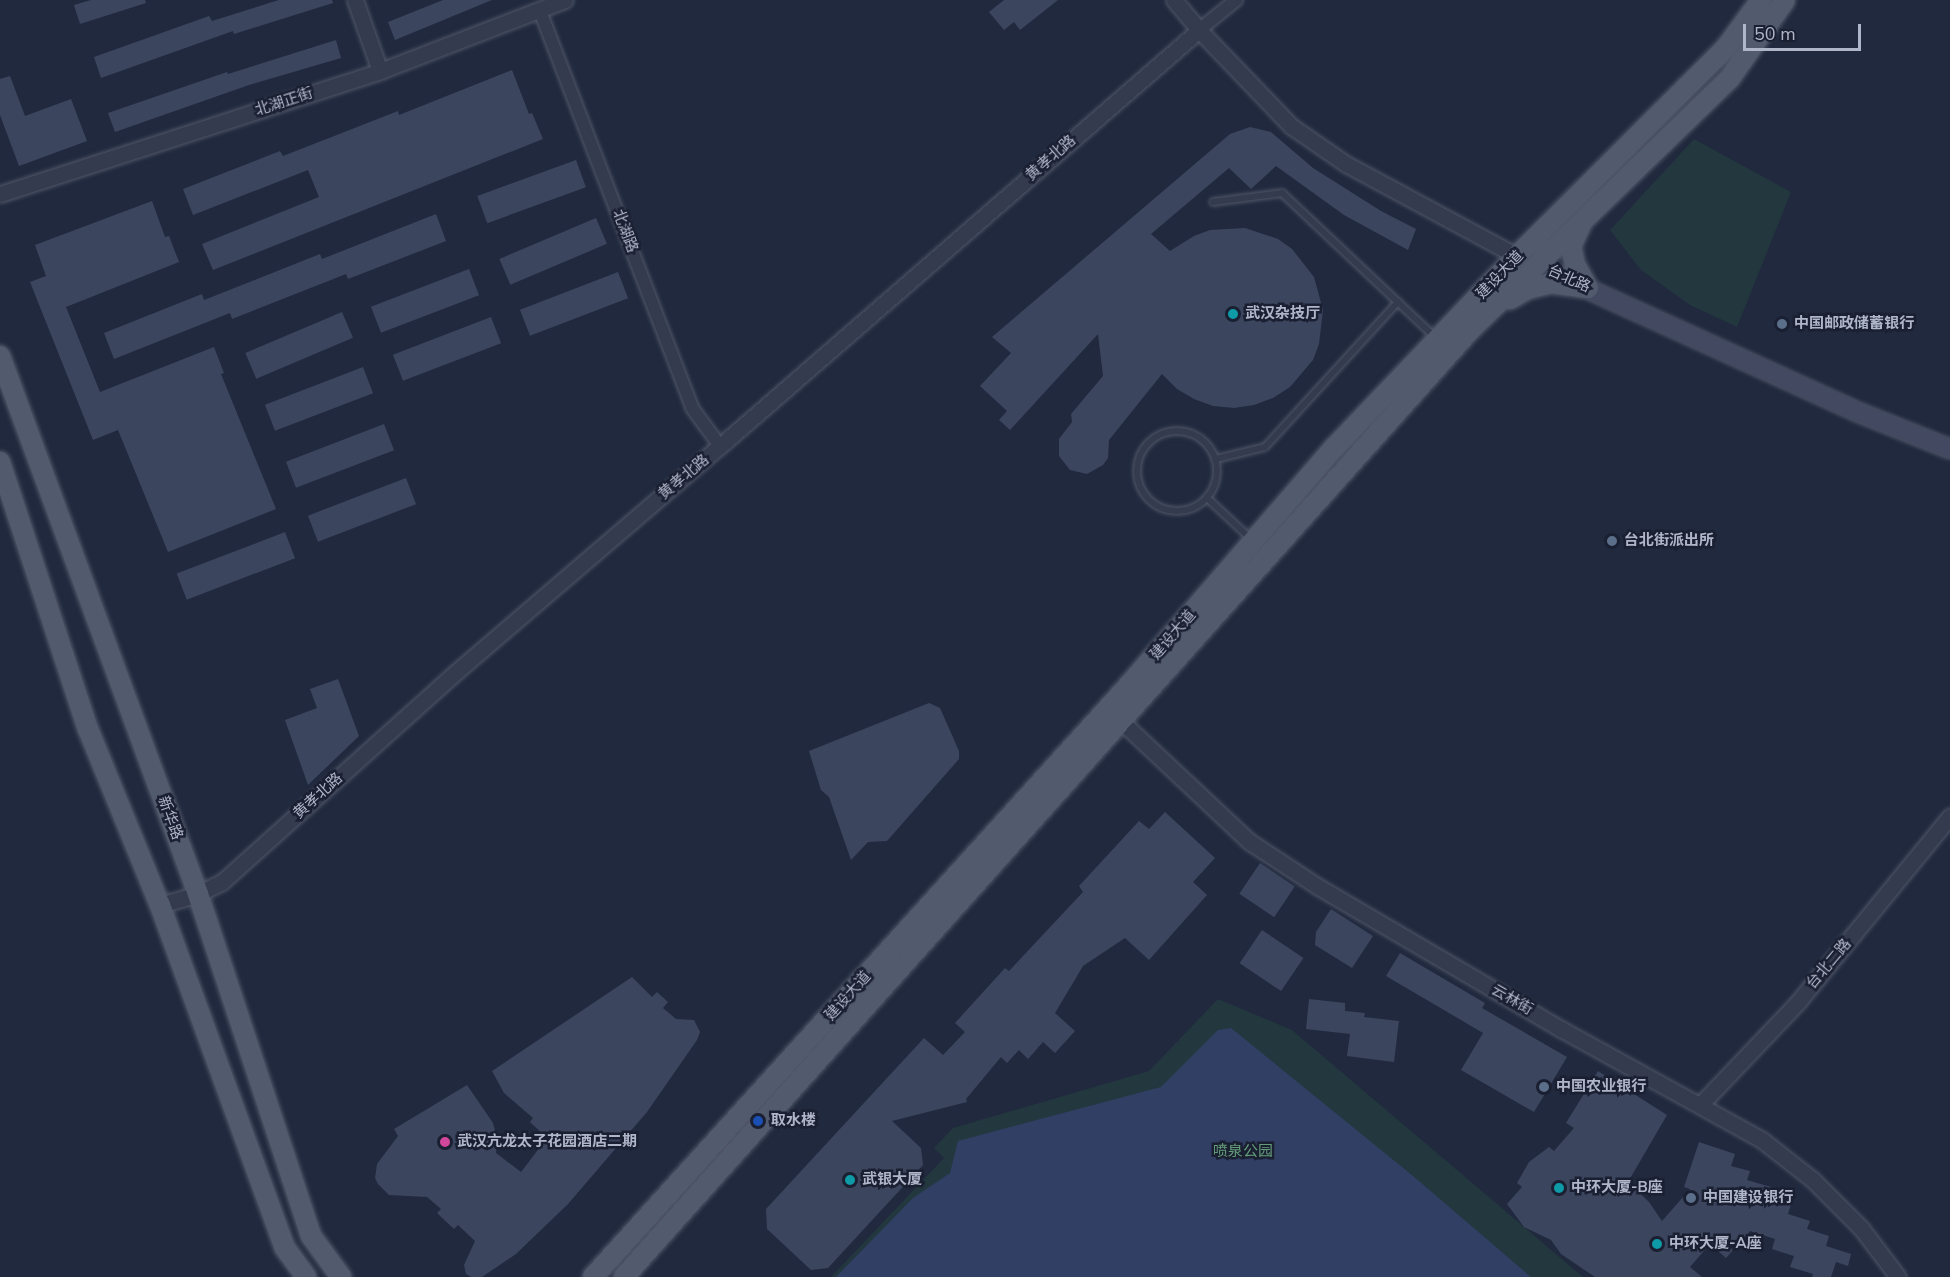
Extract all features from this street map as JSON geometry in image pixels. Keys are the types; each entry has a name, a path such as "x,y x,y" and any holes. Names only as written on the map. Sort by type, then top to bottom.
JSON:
{"main road":[{"name":"建设大道","path":"593,1277 1130,684 1333,449 1517,256 1725,49 1761,0"},
{"name":"建设大道","path":"624,1277 1472,328 1730,78 1785,0"},
{"path":"1586,218 1571,246 1575,265 1588,288"},
{"name":"台北路","path":"1517,256 1860,413 1950,449"},
{"path":"1472,328 1505,302 1527,289 1551,283 1588,288"},
{"name":"新华路","path":"0,356 198,894 293,1175 311,1236 342,1277"},
{"path":"0,462 88,729 160,905 285,1248 306,1277"}],"street":[{"path":"355,0 380,71"},
{"name":"北湖正街","path":"0,194 380,71 565,0"},
{"name":"台北路","path":"1174,0 1199,30 1291,126 1346,164 1517,256"},
{"path":"1199,30 1236,0"},
{"name":"北湖路","path":"540,11 692,408 720,446"},
{"name":"黄孝北路","path":"160,905 198,894 222,882 456,672 1199,30"},
{"name":"云林街","path":"1122,722 1250,842 1317,886 1551,1023 1762,1140 1813,1180 1860,1228 1898,1277"},
{"name":"台北二路","path":"1700,1105 1798,1002 1950,816"}],"lane":[{"path":"1213,202 1282,193 1438,340"},
{"path":"1216,459 1265,447 1398,302"},
{"path":"1173,431 1187,432 1200,437 1210,447 1216,459 1218,473 1215,486 1207,498 1196,507 1183,511 1158,507 1140,489 1137,464 1149,442 1160,434 1173,431"},
{"path":"1207,498 1254,541"}],"green space":[{"path":"1694,139 1791,192 1737,327 1690,305 1641,270 1610,230"},
{"name":"喷泉公园","path":"1218,999 1292,1030 1583,1277 831,1277 944,1158 934,1148 953,1128 1149,1071"}],"water":[{"name":"喷泉公园","path":"1231,1028 1413,1176 1531,1277 836,1277 913,1198 950,1173 958,1141 1161,1087 1218,1030"}],"building":[{"path":"91,0 145,0 146,3 80,24 74,5"},
{"path":"279,0 332,0 333,3 234,34 233,31 101,78 94,57 209,16 212,21"},
{"path":"443,0 492,0 395,40 388,22"},
{"path":"1004,0 1058,0 1020,30 1014,22 1004,30 989,12"},
{"path":"336,40 341,58 249,85 115,132 108,113 227,72 228,74"},
{"path":"512,70 529,114 532,113 543,139 213,270 202,244 319,197 308,170 193,215 183,189 280,151 283,156 398,111 399,115"},
{"path":"10,76 25,116 71,99 87,141 19,166 0,115 0,79"},
{"path":"1250,127 1271,132 1313,168 1381,211 1416,229 1408,250 1344,215 1276,166 1251,189 1229,168 1151,234 1170,251 1194,236 1210,230 1245,228 1278,239 1292,249 1314,277 1323,310 1319,344 1313,360 1290,387 1273,398 1254,405 1234,408 1213,406 1194,399 1177,389 1162,374 1109,440 1108,458 1103,465 1087,474 1070,470 1059,456 1059,439 1072,422 1071,414 1103,376 1098,334 1010,430 999,420 1007,411 980,386 1011,353 992,337 1230,134"},
{"path":"576,160 586,187 487,223 477,196"},
{"path":"152,201 165,237 169,236 179,262 66,307 100,392 214,347 224,373 221,374 276,509 168,552 118,430 93,440 30,282 46,276 35,245"},
{"path":"436,214 446,241 348,279 346,274 232,319 230,313 114,359 104,333 202,294 204,300 320,254 322,259"},
{"path":"596,218 607,244 510,285 499,259"},
{"path":"469,269 479,295 381,333 371,307"},
{"path":"618,272 628,298 530,336 520,310"},
{"path":"342,312 353,338 256,379 245,353"},
{"path":"491,317 501,343 403,381 393,355"},
{"path":"363,367 373,393 275,431 265,405"},
{"path":"384,424 394,450 296,488 286,462"},
{"path":"406,478 416,504 318,542 308,516"},
{"path":"285,532 295,558 187,600 177,574"},
{"path":"338,679 359,736 308,785 285,720 317,708 310,689"},
{"path":"929,703 940,708 959,751 959,759 887,841 868,842 851,860 829,797 821,790 809,751"},
{"path":"1165,812 1215,858 1193,882 1207,895 1149,960 1125,938 1083,966 1055,1013 1075,1031 1055,1053 1043,1042 1028,1059 1019,1050 1007,1063 1001,1057 966,1099 967,1102 892,1121 921,1148 923,1165 828,1268 811,1270 767,1229 766,1209 924,1038 943,1055 965,1032 955,1023 1005,968 1009,971 1083,892 1079,886 1139,821 1149,829"},
{"path":"1260,863 1295,886 1274,917 1239,894"},
{"path":"1331,909 1373,936 1352,968 1315,945 1316,932"},
{"path":"1262,930 1303,958 1281,991 1240,963"},
{"path":"1400,953 1485,1003 1482,1008 1567,1057 1534,1112 1461,1070 1483,1033 1386,976"},
{"path":"632,977 652,997 657,992 668,1002 663,1008 676,1019 694,1020 700,1032 697,1040 647,1112 568,1204 516,1254 482,1277 471,1277 466,1274 464,1265 475,1241 458,1225 454,1229 437,1213 441,1209 427,1197 389,1195 378,1184 375,1178 377,1164 398,1136 394,1129 467,1085 493,1123 497,1138 496,1153 521,1172 547,1138 530,1122 533,1118 504,1093 492,1071"},
{"path":"1309,999 1345,1003 1345,1011 1365,1013 1364,1017 1399,1021 1394,1062 1347,1056 1350,1034 1306,1029"},
{"path":"1598,1071 1667,1115 1628,1182 1649,1202 1662,1221 1690,1189 1684,1187 1699,1142 1735,1154 1731,1166 1750,1171 1747,1180 1771,1187 1768,1197 1791,1204 1788,1214 1810,1221 1807,1229 1829,1236 1826,1246 1851,1254 1848,1266 1836,1262 1831,1277 1812,1277 1813,1274 1790,1267 1794,1256 1772,1249 1775,1239 1750,1231 1726,1258 1710,1244 1690,1267 1702,1277 1595,1277 1561,1254 1551,1240 1524,1227 1507,1204 1522,1187 1517,1183 1529,1162 1549,1147 1554,1151 1574,1128 1566,1123"}],"place":[{"name":"武汉杂技厅","path":"1233,314"},
{"name":"中国邮政储蓄银行","path":"1782,324"},
{"name":"台北街派出所","path":"1612,541"},
{"name":"中国农业银行","path":"1544,1087"},
{"name":"取水楼","path":"758,1121"},
{"name":"武汉亢龙太子花园酒店二期","path":"445,1142"},
{"name":"武银大厦","path":"850,1180"},
{"name":"中环大厦-B座","path":"1559,1188"},
{"name":"中国建设银行","path":"1691,1198"},
{"name":"中环大厦-A座","path":"1657,1244"}]}
